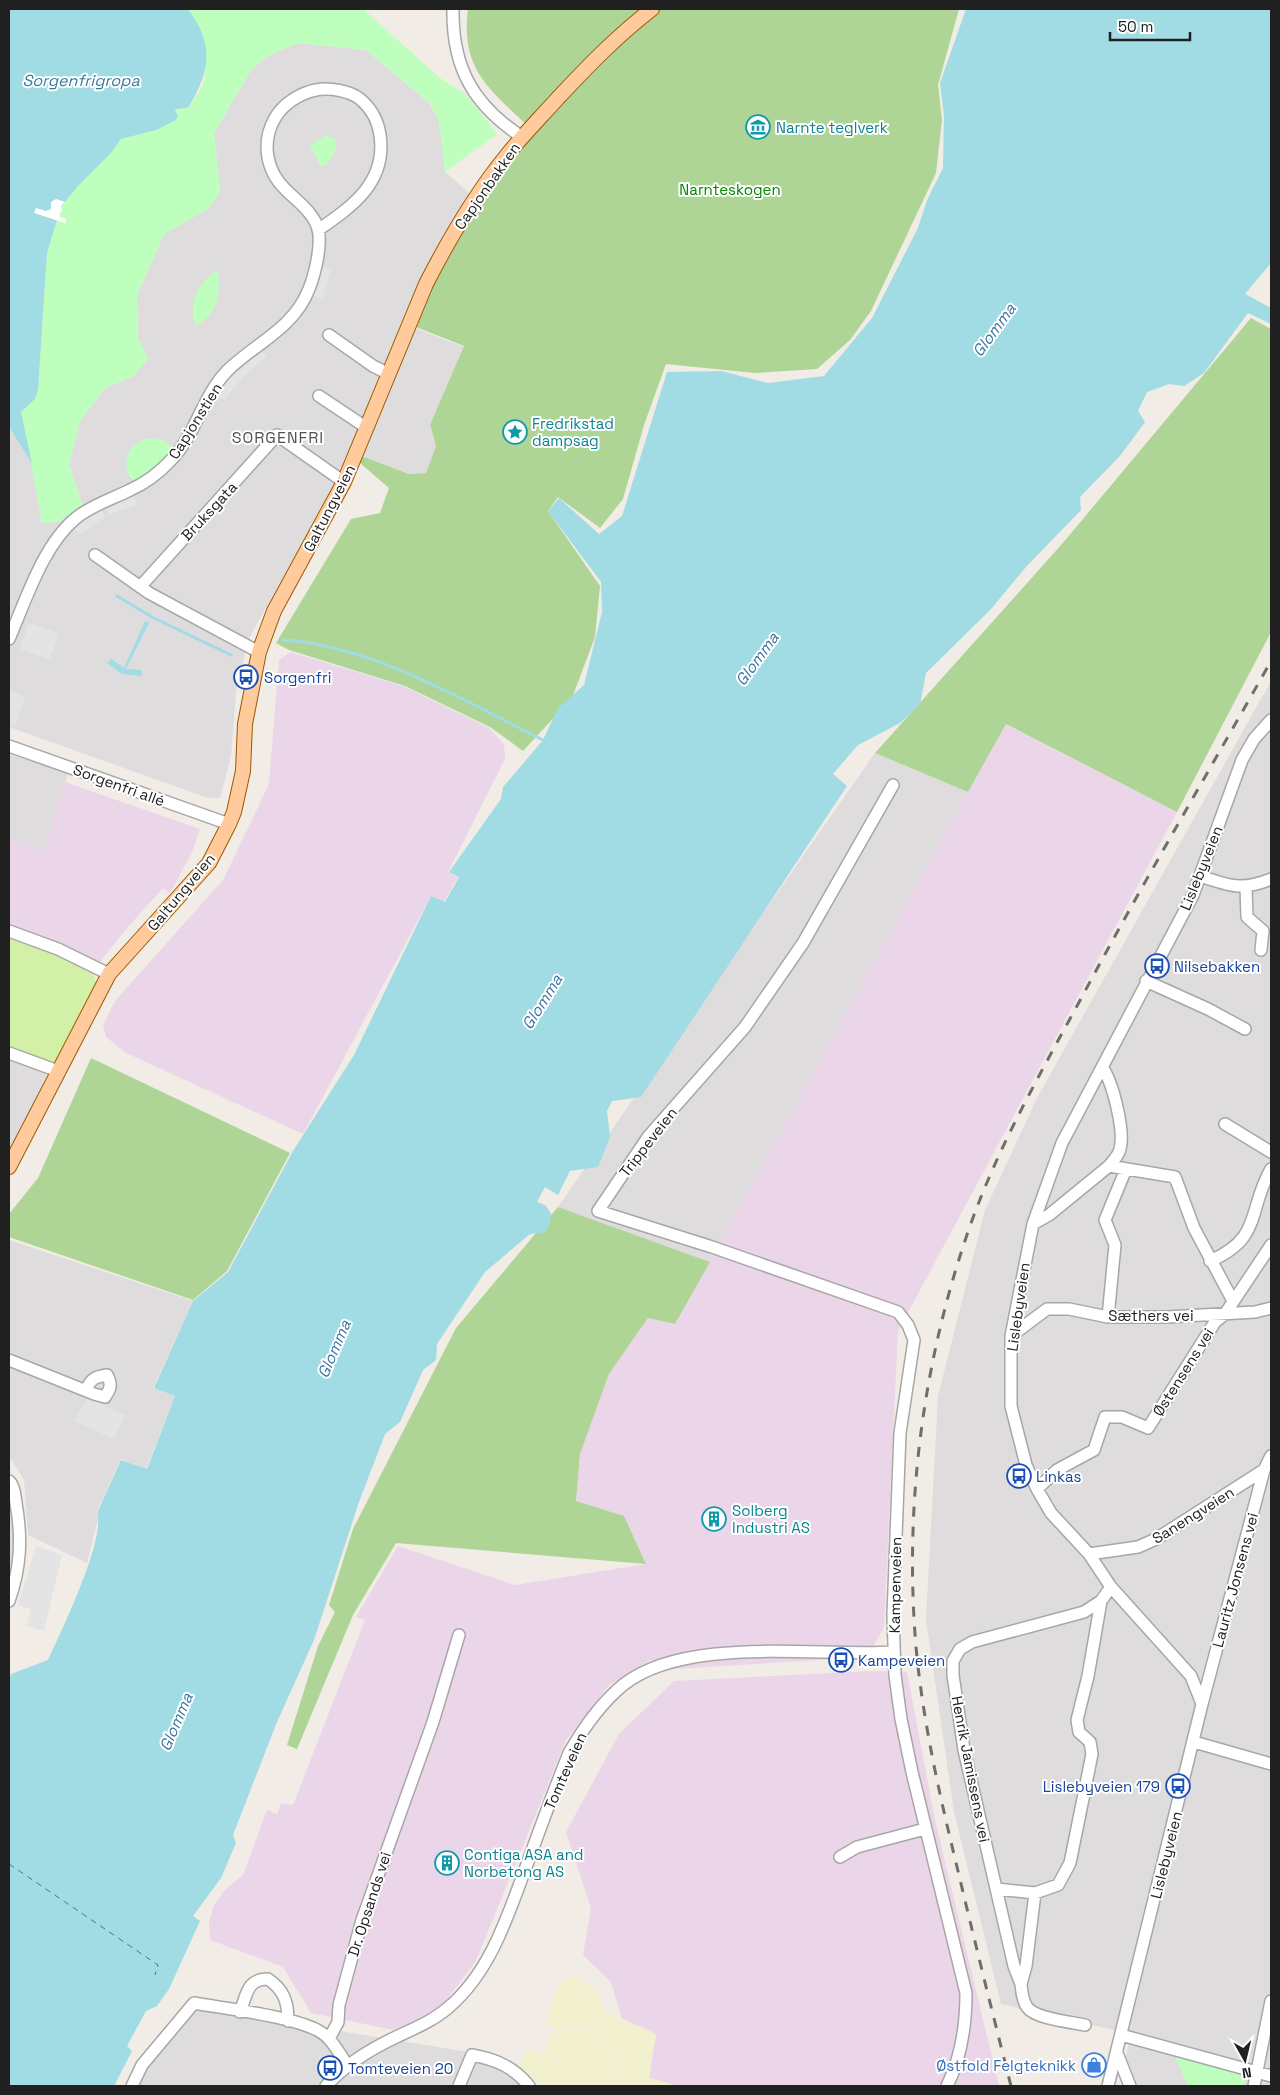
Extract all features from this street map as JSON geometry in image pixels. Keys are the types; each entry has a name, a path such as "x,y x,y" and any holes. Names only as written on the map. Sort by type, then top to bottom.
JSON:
{"main road":[{"name":"Capjonbakken","path":"389,374 439,258 483,187 522,137 592,61 623,31 652,9"},
{"name":"Galtungveien","path":"9,1167 109,974 210,863 229,824 234,812 243,771 245,724 259,652 274,611 344,482 389,374"}],"street":[{"path":"453,9 455,47 465,78 484,105 522,137"},
{"path":"330,89 358,98 368,107 379,128 381,158 376,176 358,199 318,230 310,216 275,177 266,148 270,126 279,112 295,98 306,92 330,89"},
{"name":"Capjonstien","path":"9,639 47,554 66,528 90,508 129,491 158,473 178,451 203,405 226,372 293,316 302,303 315,271 318,230"},
{"path":"329,335 373,366 389,374"},
{"path":"319,396 368,428"},
{"name":"Bruksgata","path":"140,586 277,435 344,482"},
{"path":"95,555 149,593 259,652"},
{"name":"Lislebyveien","path":"1108,2086 1202,1704 1191,1676 1111,1587 1089,1554 1051,1513 1037,1489 1023,1456 1011,1406 1011,1336 1033,1224 1062,1143 1193,895 1242,760 1254,739 1271,720"},
{"name":"Sorgenfri allé","path":"9,746 229,824"},
{"name":"Trippeveien","path":"893,786 803,944 750,1020 648,1137 598,1211 712,1247 898,1312 908,1325 914,1340"},
{"path":"1200,876 1230,886 1246,888 1271,879"},
{"path":"1246,888 1247,917 1263,929 1264,935 1261,950"},
{"path":"9,931 58,949 109,974"},
{"path":"1146,981 1208,1009 1245,1029"},
{"path":"9,1052 58,1071"},
{"path":"1033,1224 1049,1215 1109,1166 1118,1154 1121,1143 1113,1086 1102,1067"},
{"path":"1225,1124 1271,1152"},
{"path":"1109,1166 1175,1177 1194,1228 1233,1301"},
{"path":"1108,1317 1109,1291 1115,1245 1105,1220 1126,1169"},
{"path":"1210,1261 1231,1249 1247,1234 1271,1170"},
{"name":"Østensens vei","path":"1037,1489 1057,1470 1094,1450 1105,1417 1122,1417 1148,1428 1215,1322 1226,1314 1271,1245"},
{"name":"Sæthers vei","path":"1011,1336 1047,1309 1070,1309 1108,1317 1168,1317 1255,1312 1271,1308"},
{"name":"Kampenveien","path":"914,1340 900,1433 894,1652 901,1719 925,1829 966,1993 966,2023 952,2076 947,2086"},
{"path":"9,1360 86,1390"},
{"name":"Lauritz Jonsens vei","path":"1202,1704 1264,1470 1271,1458"},
{"name":"Sanengveien","path":"1089,1554 1138,1547 1156,1540 1264,1470"},
{"path":"9,1600 16,1581 21,1535 10,1481"},
{"name":"Henrik Jamissens vei","path":"1022,1984 1014,1966 964,1750 953,1675 953,1661 960,1649 972,1642 1061,1620 1084,1612 1101,1601 1111,1587"},
{"name":"Henrik Jamissens vei","path":"997,1889 1035,1893 1058,1885 1070,1863 1092,1754 1090,1742 1079,1732 1077,1720 1088,1676 1101,1601"},
{"name":"Dr. Opsands vei","path":"329,2039 338,2022 339,2005 362,1920 427,1739 459,1635"},
{"name":"Tomteveien","path":"326,2086 348,2066 393,2039 422,2026 448,2008 465,1992 483,1968 502,1931 569,1753 584,1727 604,1702 624,1684 656,1667 675,1660 699,1656 822,1651 894,1652"},
{"path":"1194,1742 1271,1764"},
{"path":"840,1857 863,1844 925,1829"},
{"name":"Henrik Jamissens vei","path":"1035,1893 1022,1984 1023,1999 1028,2009 1046,2018 1085,2025"},
{"path":"240,2012 248,1987 254,1981 268,1979 278,1985 285,1996 288,2021"},
{"path":"1254,2086 1271,2001"},
{"path":"132,2086 142,2065 194,2003 288,2021 319,2031 329,2039 348,2066"},
{"path":"1121,2035 1271,2076"},
{"path":"1117,2053 1130,2086"},
{"path":"459,2086 472,2055 505,2065 519,2074 529,2086"}],"shaded area":[{"path":"298,43 366,50 429,103 439,120 445,172 469,193 421,280 404,324 464,347 430,426 436,447 426,473 410,474 350,451 341,473 248,640 236,692 231,756 220,798 208,798 9,727 9,427 32,464 42,523 82,504 69,464 80,421 105,388 133,376 148,359 138,338 137,295 164,234 207,209 220,191 214,133 251,70 267,56"},
{"path":"321,266 332,268 322,300 313,295"},
{"path":"261,348 267,356 244,376 224,400 215,395 232,373"},
{"path":"132,494 138,504 109,515 105,507"},
{"path":"101,509 105,517 80,534 73,528"},
{"path":"29,623 59,633 50,659 20,649"},
{"path":"290,652 403,686 489,728 504,744 505,759 448,872 458,877 444,902 431,896 303,1134 126,1053 106,1037 103,1025 115,1001 223,880 269,784 279,660"},
{"path":"1271,681 1271,2086 1138,2086 1126,2056 1131,2034 1001,2004 954,1812 926,1619 938,1396 985,1210 1037,1098"},
{"path":"10,691 25,697 15,726 9,724"},
{"path":"1005,724 1177,812 898,1331 884,1627 868,1657 675,1669 650,1660 609,1685 566,1740 476,1961 444,2003 399,2031 311,2013 283,1967 210,1940 209,1923 213,1907 224,1891 243,1875 267,1810 277,1814 281,1803 293,1805 365,1620 356,1617 398,1546 515,1585 646,1564 624,1516 576,1501 580,1454 609,1374 648,1318 675,1324"},
{"path":"875,753 968,792 710,1262 558,1207"},
{"path":"9,754 68,773 43,853 9,839"},
{"path":"65,782 200,829 192,852 170,893 163,888 99,963 9,926 9,839 43,852"},
{"path":"9,1057 48,1072 9,1152"},
{"path":"9,1240 193,1301 153,1388 175,1396 146,1469 121,1459 96,1513 98,1519 87,1563 28,1535 24,1480 9,1456"},
{"path":"88,1398 125,1415 114,1439 74,1421"},
{"path":"9,1470 16,1550 9,1590"},
{"path":"36,1546 62,1555 44,1631 27,1626 31,1609 18,1605"},
{"path":"872,1671 907,1672 935,1820 999,2086 679,2086 649,2078 656,2034 622,2019 611,1982 583,1955 591,1908 566,1832 619,1734 674,1681"},
{"path":"199,2008 505,2058 522,2086 127,2086"}],"green space":[{"path":"188,9 363,9 440,78 466,94 497,134 445,172 439,120 430,103 366,50 298,43 267,56 251,70 214,133 220,191 208,209 164,234 137,295 138,338 148,359 133,376 105,388 80,421 69,464 82,504 59,522 42,523 21,412 35,399 38,390 47,253 61,206 112,152 121,139 175,112 176,109 189,108 198,93 205,76 204,60 201,41"},
{"name":"Narnteskogen","path":"468,9 959,9 938,85 942,120 936,173 871,311 850,340 817,369 755,373 666,364 644,425 623,499 600,528 558,497 548,511 600,586 595,637 572,698 523,751 490,727 405,686 289,650 276,643 351,519 380,513 389,488 360,463 362,456 409,474 426,473 436,446 430,425 464,346 416,327 443,263 480,198 532,130 492,90 474,64 469,48 467,30"},
{"path":"326,135 335,140 336,150 327,164 321,167 310,146"},
{"path":"218,270 219,288 214,309 196,326 193,310 196,294 205,281"},
{"path":"1251,318 1271,329 1271,632 1177,812 1006,724 968,792 875,753 1062,544"},
{"path":"152,438 165,441 171,447 171,450 164,460 149,474 132,480 126,466 129,453 138,443"},
{"path":"9,936 61,956 93,972 97,985 57,1062 50,1064 9,1048"},
{"path":"91,1058 290,1153 227,1271 193,1300 9,1237 9,1214 38,1178"},
{"path":"558,1207 710,1262 675,1324 648,1318 609,1374 580,1454 576,1501 624,1516 646,1564 396,1543 353,1615 297,1749 287,1745 318,1646 335,1612 329,1605 353,1529 456,1328"},
{"path":"571,1976 600,1992 603,2010 656,2034 649,2078 679,2086 613,2086 624,2053 612,2086 540,2086 531,2075 518,2068 527,2049 545,2054 553,2029 594,2029 610,2034 593,2027 560,2028 545,2024 558,1985"},
{"path":"1173,2052 1243,2071 1246,2079 1244,2086 1188,2086"}],"water":[{"name":"Sorgenfrigropa","path":"9,9 188,9 197,22 206,47 205,70 188,108 176,109 175,112 178,115 176,120 156,130 121,139 112,152 78,186 61,207 47,253 38,390 35,399 21,412 32,464 9,427"},
{"name":"Glomma","path":"966,9 1271,9 1271,263 1245,294 1271,308 1271,324 1248,313 1204,373 1184,386 1169,384 1147,392 1138,411 1145,422 1120,456 1080,497 1081,510 1026,567 991,609 926,673 920,705 900,723 858,745 833,774 847,786 641,1097 612,1101 607,1111 610,1137 598,1167 570,1171 558,1195 545,1187 537,1202 545,1205 551,1213 550,1224 544,1233 530,1234 485,1272 437,1344 436,1360 423,1370 400,1422 385,1434 359,1502 314,1640 277,1722 233,1835 236,1843 221,1878 193,1916 200,1921 169,1989 157,2006 146,2011 127,2046 132,2051 114,2086 9,2086 9,1680 11,1674 48,1660 81,1586 95,1543 98,1526 97,1513 121,1460 147,1469 175,1396 154,1388 193,1301 228,1272 293,1151 354,1055 431,896 445,902 459,877 449,872 501,799 503,787 543,740 558,708 584,685 602,612 601,582 548,511 559,498 599,534 622,516 667,372 721,371 768,383 824,376 872,318 917,230 928,198 943,168 944,116 940,83"},
{"path":"145,621 149,623 126,669 141,670 142,676 122,674 107,663 111,659 124,668"}],"pier":[{"path":"56,199 65,202 61,206 62,211 59,214 60,217 66,219 65,223 34,213 36,208 46,211 51,209 51,202"}],"waterway":[{"path":"117,596 152,617 231,655"},
{"path":"283,640 316,644 350,652 417,677 543,740"}],"ferry route":[{"path":"9,1864 158,1965 155,1975"}],"railway":[{"path":"1011,2086 945,1815 933,1760 919,1675 913,1593 913,1540 915,1486 929,1380 940,1328 970,1226 1008,1136 1130,909 1271,661"}],"place":[{"name":"Narnte teglverk","path":"758,127"},
{"name":"Fredrikstad dampsag","path":"515,432"},
{"name":"Sorgenfri","path":"246,677"},
{"name":"Nilsebakken","path":"1157,966"},
{"name":"Linkas","path":"1019,1476"},
{"name":"Solberg Industri AS","path":"714,1519"},
{"name":"Kampeveien","path":"841,1660"},
{"name":"Lislebyveien 179","path":"1178,1786"},
{"name":"Contiga ASA and Norbetong AS","path":"447,1863"},
{"name":"Østfold Felgteknikk","path":"1094,2065"},
{"name":"Tomteveien 20","path":"330,2068"}],"district":[{"name":"SORGENFRI","path":"278,437"}]}
